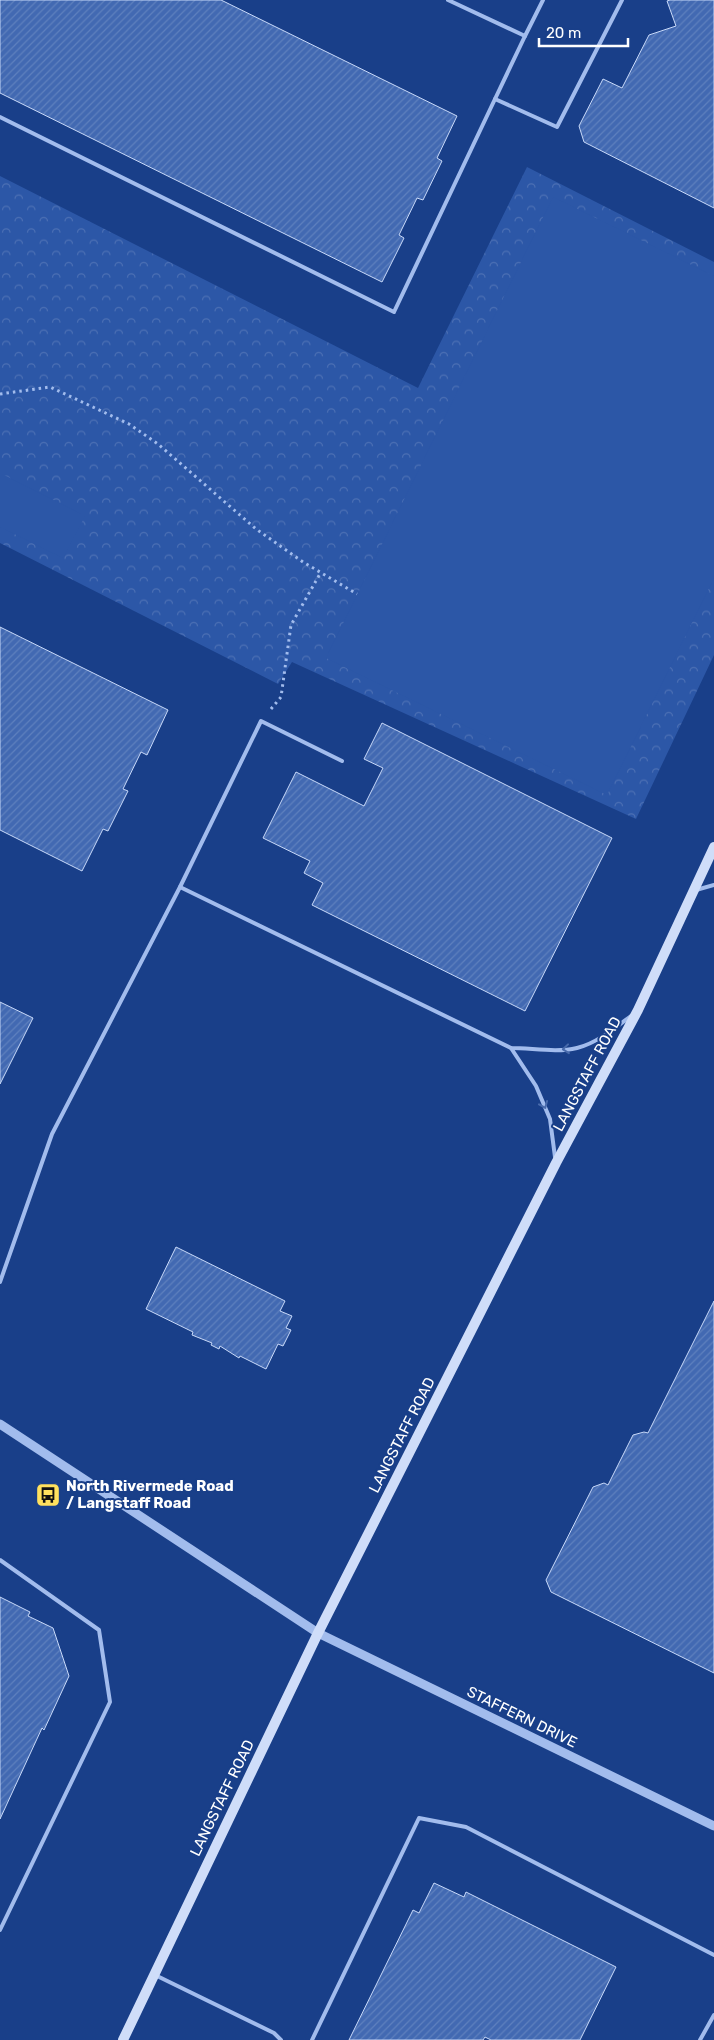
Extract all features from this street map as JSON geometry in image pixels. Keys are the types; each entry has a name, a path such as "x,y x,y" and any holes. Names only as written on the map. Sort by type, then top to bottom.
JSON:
{"main road":[{"name":"LANGSTAFF ROAD","path":"123,2040 318,1633 556,1163 638,1010 714,847"}],"street":[{"name":"STAFFERN DRIVE","path":"0,1424 318,1633 714,1826"}],"lane":[{"path":"448,0 525,36"},
{"path":"0,117 394,312 543,0"},
{"path":"495,100 557,127 622,0"},
{"path":"0,1282 52,1134 180,887 261,721 342,761"},
{"path":"694,890 714,885"},
{"path":"180,887 511,1048 559,1050 578,1048 610,1032 638,1010"},
{"path":"511,1048 536,1086 550,1119 556,1163"},
{"path":"0,1560 99,1630 110,1702 0,1930"},
{"path":"312,2040 419,1818 466,1827 714,1955"},
{"path":"154,1975 274,2033 281,2040"},
{"path":"700,2040 714,2015"}],"path":[{"path":"0,394 50,387 129,424 158,444 256,528 357,594"},
{"path":"261,721 281,697 291,625 321,572"}],"green space":[{"path":"527,167 714,262 714,655 636,819 292,662 278,684 0,543 0,176 418,388"},
{"path":"553,197 714,276 714,578 607,795 326,658"},
{"path":"0,473 85,516 63,558 0,527"}],"building":[{"path":"0,0 221,0 457,116 437,158 442,161 423,200 417,198 399,235 404,238 382,282 0,93"},
{"path":"714,0 714,208 584,142 579,126 603,79 622,88 649,35 676,26 667,1"},
{"path":"0,627 168,710 147,755 141,752 123,789 128,791 108,831 103,829 82,871 0,830"},
{"path":"382,723 612,838 525,1011 312,905 323,883 304,873 310,861 263,838 296,772 364,806 383,768 364,759"},
{"path":"0,1002 33,1018 0,1084"},
{"path":"176,1247 285,1301 280,1311 292,1316 286,1328 291,1330 283,1346 278,1344 266,1369 240,1356 239,1358 220,1346 219,1349 211,1345 212,1343 192,1335 193,1332 146,1309"},
{"path":"714,1301 714,1673 551,1592 546,1580 593,1487 604,1483 608,1485 633,1435 644,1432 648,1433"},
{"path":"0,1597 30,1612 28,1616 53,1628 69,1676 44,1730 42,1728 0,1819"},
{"path":"434,1883 464,1897 466,1892 616,1967 580,2040 491,2040 485,2037 483,2040 349,2040 413,1910 419,1913"}],"place":[{"name":"North Rivermede Road / Langstaff Road","path":"48,1495"}]}
